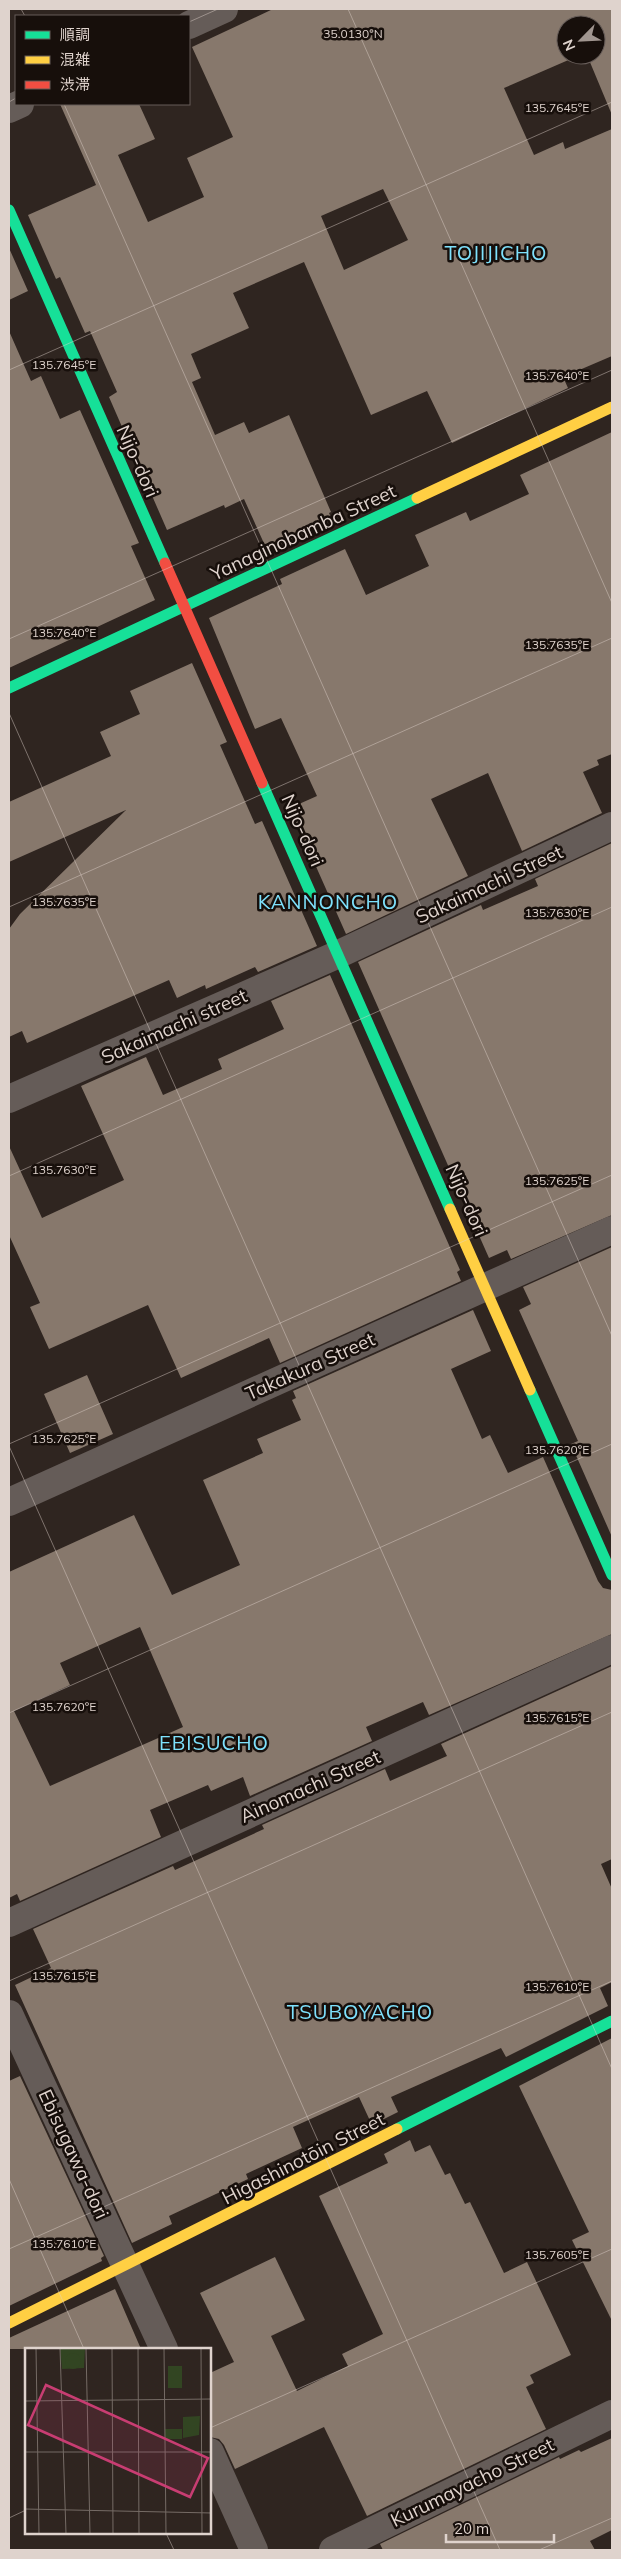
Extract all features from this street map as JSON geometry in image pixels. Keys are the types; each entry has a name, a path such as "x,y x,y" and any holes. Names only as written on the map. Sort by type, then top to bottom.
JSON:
{"street":[{"path":"190,25 224,9"},
{"name":"Nijo-dori","path":"9,210 183,608 339,954 612,1575"},
{"name":"Yanaginobamba Street","path":"9,688 612,407"},
{"name":"Sakaimachi Street","path":"339,954 612,826"},
{"name":"Sakaimachi street","path":"9,1099 339,954"},
{"name":"Takakura Street","path":"9,1502 612,1230"},
{"name":"Ainomachi Street","path":"9,1923 612,1649"},
{"name":"Ebisugawa-dori","path":"9,2014 164,2348"},
{"name":"Higashinotōin Street","path":"9,2323 127,2266 612,2021"},
{"name":"Kurumayacho Street","path":"333,2550 612,2414"},
{"path":"211,2454 254,2550"}],"building":[{"path":"273,9 612,9 612,115 591,65 606,65 606,15 556,15 557,65 504,88 534,155 563,142 565,149 612,129 612,356 563,377 568,388 452,443 427,391 371,415 304,262 233,293 249,328 191,354 201,378 192,382 215,435 244,422 249,433 289,415 331,512 329,513 332,520 267,550 244,499 225,508 224,505 167,530 109,397 117,392 90,331 85,333 60,277 56,279 28,215 96,185 60,105 139,105 155,139 118,155 148,222 204,197 187,158 233,137 192,47","holes":["383,189 408,240 344,270 321,216"]},
{"path":"9,248 28,291 9,300"},
{"path":"9,331 31,381 41,376 60,419 80,410 139,543 131,546 155,600 9,668"},
{"path":"612,432 612,754 597,760 599,765 583,772 602,813 522,851 488,773 431,799 468,876 346,934 290,808 317,796 281,718 255,729 209,618 282,584 280,579 345,549 366,595 429,566 415,535 466,512 470,521 529,494 520,475"},
{"path":"192,663 227,742 220,745 255,824 262,821 317,946 258,972 255,967 206,989 205,985 177,998 169,980 27,1043 22,1031 9,1037 9,929 20,914 126,810 9,862 9,802 111,756 100,732 140,714 130,691"},
{"path":"612,843 612,1215 511,1259 507,1250 489,1258 358,962 481,905 483,910 538,886 535,879"},
{"path":"330,975 460,1270 457,1272 461,1281 280,1363 269,1338 181,1378 148,1305 49,1349 30,1307 40,1303 9,1235 9,1146 42,1218 124,1180 81,1086 146,1057 163,1095 222,1069 218,1059 284,1029 271,1001"},
{"path":"612,1247 612,1537 571,1444 578,1441 519,1310 531,1304 523,1287"},
{"path":"473,1310 491,1351 451,1369 482,1439 490,1435 508,1473 543,1457 598,1581 603,1588 612,1590 612,1634 429,1715 423,1702 366,1727 372,1741 250,1796 243,1777 211,1791 208,1785 150,1810 161,1837 20,1901 17,1894 9,1898 9,1572 134,1515 172,1595 240,1565 203,1480 263,1453 257,1439 301,1420 292,1400 296,1398 293,1391","holes":["140,1627 183,1727 50,1786 14,1711 70,1685 60,1663"]},
{"path":"87,1375 113,1434 70,1453 44,1394"},
{"path":"612,1666 612,1859 601,1864 612,1889 612,1982 600,1988 608,2006 506,2057 501,2048 391,2097 398,2112 372,2125 359,2097 293,2127 302,2148 246,2174 248,2179 169,2216 172,2224 132,2243 15,1985 51,1968 33,1929 173,1866 175,1870 264,1829 262,1825 385,1769 390,1781 447,1756 441,1744"},
{"path":"612,2038 612,2321 572,2240 589,2232 519,2086"},
{"path":"20,2076 104,2256 101,2258 102,2261 9,2306 9,2081"},
{"path":"410,2140 415,2152 430,2145 445,2175 450,2173 465,2204 470,2202 504,2273 527,2262 571,2355 530,2375 534,2383 526,2387 546,2429 367,2516 324,2427 235,2469 224,2445 219,2439 211,2437 211,2373 234,2362 200,2293 275,2257 305,2320 271,2336 297,2391 348,2366 342,2354 383,2334 319,2196 388,2163 384,2154"},
{"path":"115,2289 141,2348 9,2349 9,2338"},
{"path":"612,2438 612,2530 590,2541 595,2550 383,2550 380,2544 559,2457 560,2459 579,2450 581,2452"}],"traffic: fast":[{"path":"9,210 165,563"},
{"path":"9,688 417,498"},
{"path":"262,783 450,1209"},
{"path":"530,1390 612,1575"},
{"path":"397,2129 612,2021"}],"traffic: slow":[{"path":"417,498 612,407"},
{"path":"450,1209 530,1390"},
{"path":"9,2323 397,2129"}],"traffic: jam":[{"path":"165,563 262,783"}],"district":[{"name":"TOJIJICHO","path":"496,253"},
{"name":"KANNONCHO","path":"328,902"},
{"name":"EBISUCHO","path":"214,1743"},
{"name":"TSUBOYACHO","path":"360,2012"}]}
